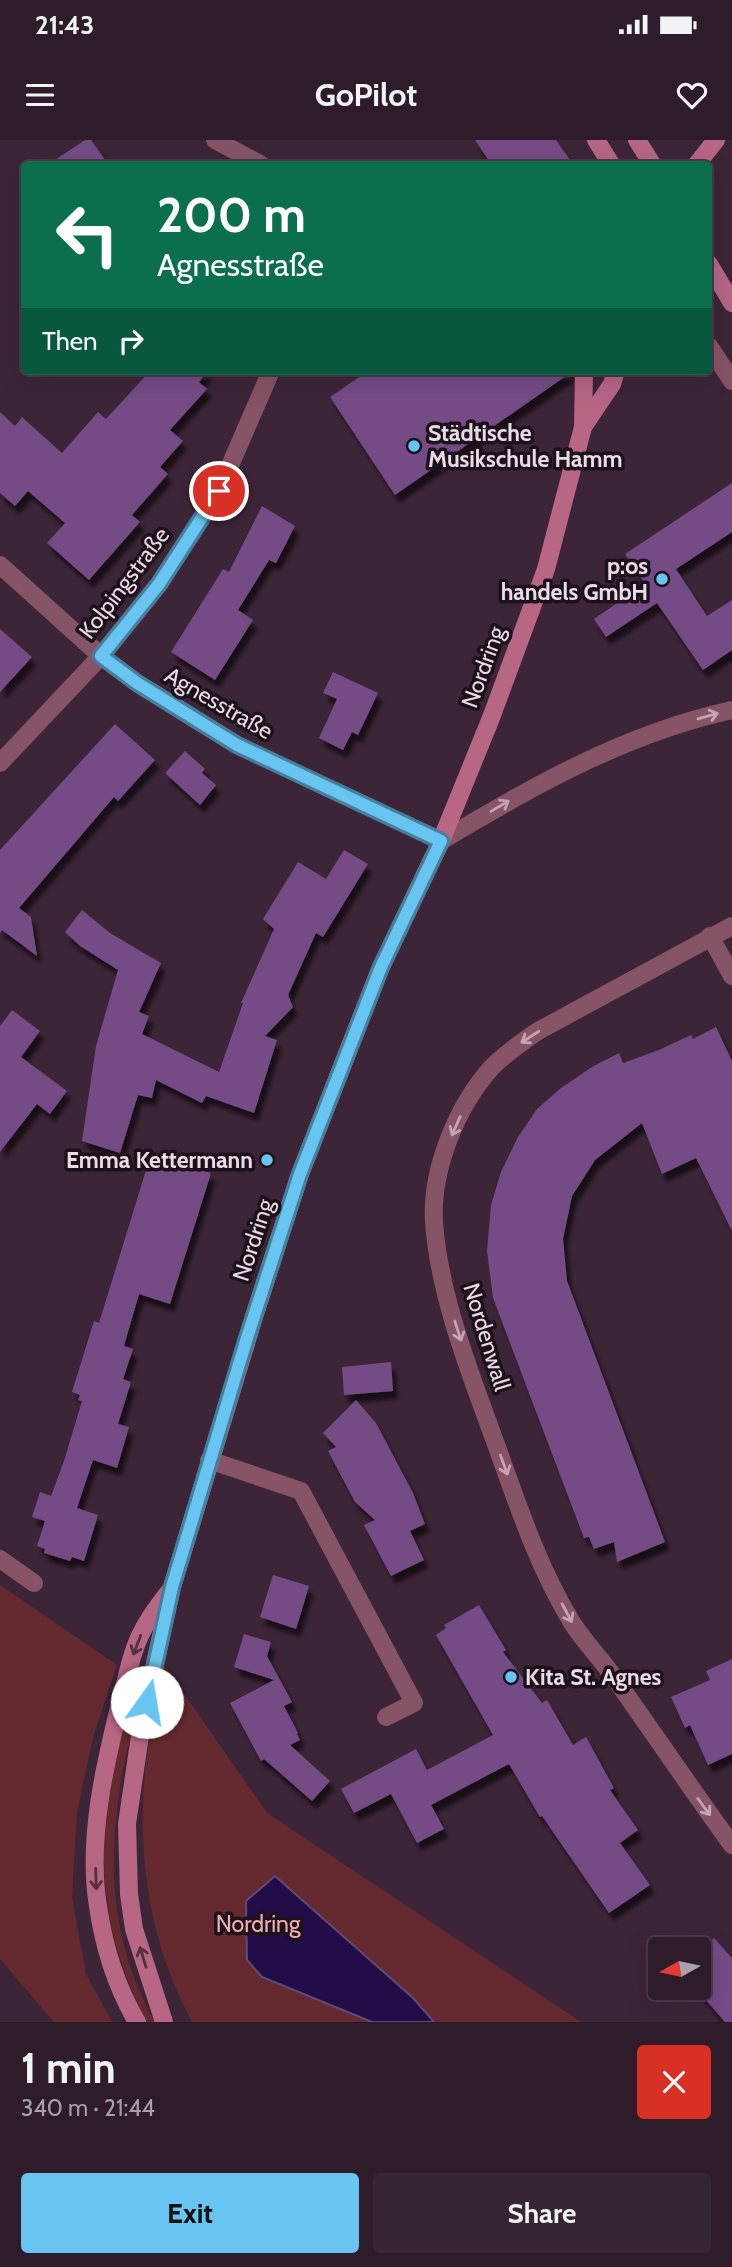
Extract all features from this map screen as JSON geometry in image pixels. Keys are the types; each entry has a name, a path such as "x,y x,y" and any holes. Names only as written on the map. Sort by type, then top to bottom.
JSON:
{"main road":[{"path":"596,140 609,161"},
{"path":"637,140 650,156"},
{"path":"699,161 716,140"},
{"path":"712,269 732,303"},
{"name":"Nordring","path":"164,2022 134,1929 129,1894 127,1824 142,1722 172,1587 209,1460 300,1174 381,967 441,841 491,718 546,569 583,427 584,375"},
{"name":"Nordring","path":"583,427 612,384 615,375"},
{"name":"Nordring","path":"137,2022 120,1992 104,1941 97,1904 99,1811 110,1743 135,1648 146,1624 172,1587"}],"street":[{"path":"215,140 254,161"},
{"path":"712,351 732,381"},
{"name":"Kolpingstraße","path":"0,763 101,656 159,584 219,491 269,375"},
{"name":"Agnesstraße","path":"0,565 101,656 137,683 237,745 441,841"},
{"path":"441,841 511,799 611,748 732,710"},
{"name":"Nordenwall","path":"732,926 512,1048 471,1095 456,1125 442,1160 435,1191 434,1222 447,1298 480,1401 535,1553 572,1623 612,1674 732,1844"},
{"path":"710,936 732,976"},
{"path":"209,1460 301,1491 414,1703 386,1717"},
{"path":"0,1559 34,1583"}],"green space":[{"path":"0,1585 117,1665 93,1737 77,1812 72,1897 86,1974 112,2022 54,2022 0,1959"},
{"name":"Nordring","path":"164,1665 267,1813 581,2022 192,2022 168,1969 160,1943 145,1861 145,1769"},
{"path":"140,1668 148,1672 135,1716 118,1805 114,1849 115,1893 122,1936 135,1979 155,2022 147,2022 121,1963 109,1916 104,1871 104,1842 111,1783"}],"shaded area":[{"path":"275,1876 413,1998 434,2022 372,2022 262,1977 247,1960 246,1901"}],"building":[{"path":"85,140 91,140 106,161 54,161"},
{"path":"475,140 556,140 571,161 489,161"},
{"path":"146,375 205,375 199,382 207,389 170,430 183,441 160,467 168,474 132,515 140,522 89,580 47,543 65,523 28,491 15,506 0,493 0,412 15,426 22,417 62,453 98,412 106,419"},
{"name":"Städtische Musikschule Hamm","path":"362,375 567,375 395,495 330,397"},
{"name":"p:os handels GmbH","path":"732,483 732,532 676,569 707,616 732,600 732,650 703,670 657,603 606,637 594,619 645,584 625,554"},
{"path":"262,506 295,526 276,563 269,560 238,610 253,620 215,680 171,652 223,569 229,572"},
{"path":"0,629 32,657 0,692"},
{"path":"333,672 378,693 358,735 352,732 343,750 319,738 337,699 323,693"},
{"path":"115,724 155,760 118,801 114,797 19,908 31,917 37,956 2,930 0,933 0,850"},
{"path":"185,751 205,769 202,773 216,785 200,805 165,773"},
{"path":"344,850 368,864 323,937 316,933 288,995 293,1007 265,1036 277,1040 254,1113 206,1096 202,1103 156,1080 152,1098 138,1095 120,1153 82,1141 96,1046 118,970 80,946 65,932 82,910 110,933 161,963 139,1012 149,1016 142,1034 219,1072 241,1003 274,929 263,919 298,862 326,879"},
{"path":"12,1010 40,1031 21,1057 67,1091 50,1114 37,1104 0,1152 0,1026"},
{"path":"716,1027 732,1061 732,1231 696,1158 662,1174 642,1123 595,1160 572,1196 563,1239 567,1281 665,1542 617,1562 614,1542 594,1549 589,1537 584,1538 493,1298 487,1251 491,1205 501,1172 518,1137 537,1109 561,1088 619,1053 623,1063 691,1035 693,1039"},
{"path":"151,1154 211,1173 170,1304 139,1294 124,1346 133,1349 123,1379 131,1382 118,1424 129,1427 117,1468 93,1460 77,1508 98,1515 84,1561 72,1557 70,1561 44,1553 45,1549 37,1546 45,1521 32,1517 40,1492 51,1496 64,1461 82,1401 78,1400 80,1395 72,1392 94,1321 99,1323"},
{"path":"391,1362 393,1391 344,1395 342,1367"},
{"path":"356,1400 376,1423 413,1493 425,1524 410,1531 424,1560 391,1576 364,1525 375,1520 355,1502 328,1451 336,1447 323,1433"},
{"path":"273,1575 309,1586 296,1629 260,1617"},
{"path":"479,1605 506,1650 503,1652 542,1703 547,1700 573,1745 586,1737 614,1788 610,1790 638,1830 620,1843 650,1885 609,1913 542,1816 540,1817 509,1764 431,1805 444,1829 417,1843 391,1794 354,1813 341,1789 416,1749 427,1770 493,1735 436,1635 446,1628 444,1625"},
{"path":"244,1634 271,1642 267,1656 292,1702 284,1706 300,1740 290,1745 330,1781 312,1801 264,1759 261,1761 230,1703 274,1680 234,1667"},
{"path":"732,1659 732,1754 708,1765 690,1725 685,1728 671,1697 710,1680 706,1671"},
{"path":"714,1938 732,1958 732,2022 725,2022 706,2000 711,2000 711,1941"}],"place":[{"name":"Städtische Musikschule Hamm","path":"414,446"},
{"name":"p:os handels GmbH","path":"662,579"},
{"name":"Emma Kettermann","path":"267,1160"},
{"name":"Kita St. Agnes","path":"511,1677"}],"route":[{"path":"147,1702 172,1587 209,1460 300,1174 381,967 441,841 237,745 137,683 101,656 159,584 219,491"}]}
